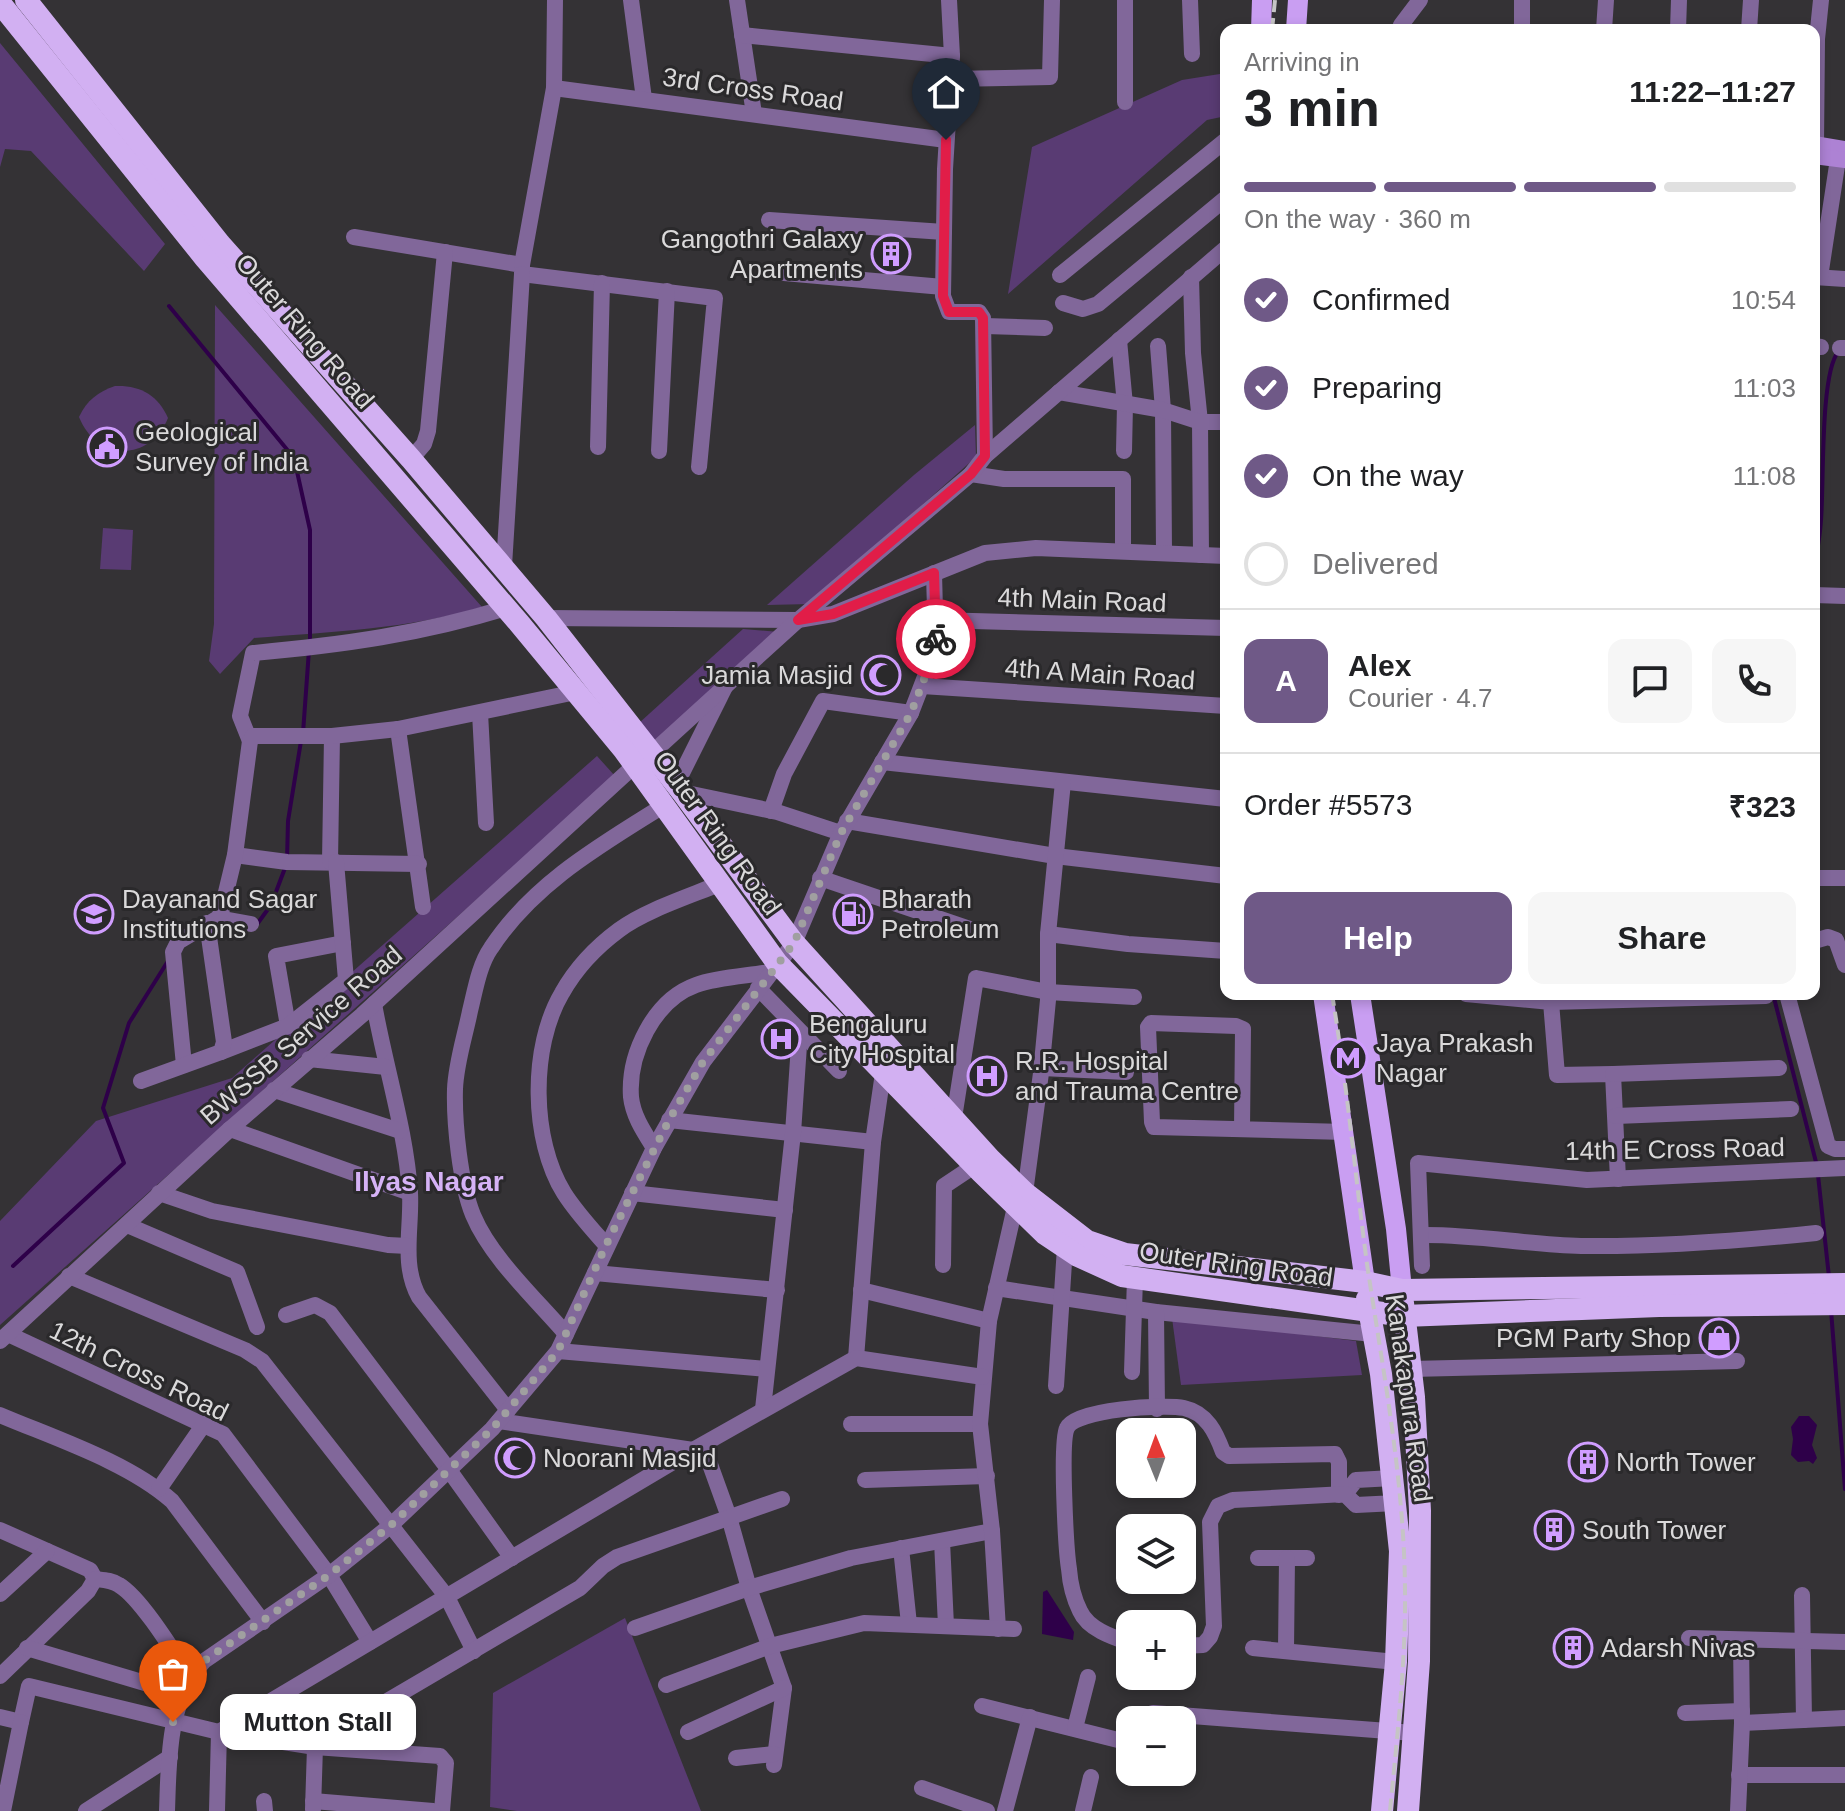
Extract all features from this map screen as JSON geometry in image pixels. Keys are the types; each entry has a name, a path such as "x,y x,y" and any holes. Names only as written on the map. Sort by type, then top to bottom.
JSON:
{"highway":[{"name":"Outer Ring Road","path":"26,0 220,244 411,459 546,618 643,759 663,806 774,967 974,1166 1020,1200 1087,1241 1125,1254 1365,1282 1402,1290 1835,1294"},
{"name":"Outer Ring Road","path":"0,3 196,247 576,692 643,759 679,789 794,943 954,1118 1020,1200 1065,1247 1122,1276 1404,1316 1659,1306 1835,1294"},
{"name":"Kanakapura Road","path":"1365,1282 1381,1374 1400,1551 1396,1662 1382,1811"},
{"name":"Kanakapura Road","path":"1402,1290 1411,1369 1420,1511 1419,1661 1408,1811"}],"main road":[{"path":"1261,24 1262,0"},
{"path":"1296,24 1298,0"},
{"path":"1820,149 1843,156"},
{"name":"Kanakapura Road","path":"1324,1000 1365,1282"},
{"name":"Kanakapura Road","path":"1361,1000 1396,1229 1402,1290"}],"street":[{"path":"504,566 522,269 554,88 555,0"},
{"path":"631,0 644,99"},
{"path":"737,0 754,114"},
{"path":"949,0 952,56 946,140 943,287 949,312 979,312 985,326 985,456"},
{"path":"951,79 1050,77 1052,0"},
{"path":"1125,0 1125,102"},
{"path":"1190,0 1192,54"},
{"path":"1402,24 1420,0"},
{"path":"1522,0 1522,24"},
{"path":"1604,24 1606,0"},
{"path":"1678,24 1679,0"},
{"path":"1749,24 1751,0"},
{"path":"1820,25 1821,0"},
{"path":"742,35 952,56"},
{"name":"3rd Cross Road","path":"554,88 946,140"},
{"path":"1060,275 1220,147"},
{"path":"1820,263 1843,156"},
{"path":"1063,303 1083,309 1098,304 1220,203"},
{"path":"769,220 944,232"},
{"path":"354,237 602,283 715,298 699,467"},
{"path":"411,459 424,444 428,431 445,252"},
{"name":"BWSSB Service Road","path":"4,1338 159,1193 374,1004 798,620 971,474 985,456 1220,253"},
{"path":"784,273 943,287"},
{"path":"1191,277 1193,353 1200,422 1201,555"},
{"path":"1820,277 1845,279"},
{"path":"598,447 602,283"},
{"path":"659,451 667,291"},
{"path":"985,326 1045,328"},
{"path":"1119,340 1125,405 1124,451"},
{"path":"1158,346 1163,410 1164,553"},
{"path":"1059,392 1163,410 1200,422 1220,422"},
{"path":"971,474 1004,479 1123,479 1123,551"},
{"path":"546,618 798,620 833,614 985,553 1036,548 1220,556"},
{"path":"167,1811 173,1722 190,1677 204,1661 329,1575 390,1526 503,1416 558,1351 606,1245 669,1120 703,1062 794,943 844,827 911,713 936,648 934,573"},
{"path":"1820,595 1845,596"},
{"path":"250,741 240,716 253,653 320,647 446,626 506,608"},
{"name":"4th Main Road","path":"936,620 1220,628"},
{"path":"725,686 679,789 844,827 1220,875"},
{"name":"4th A Main Road","path":"922,686 1220,706"},
{"path":"184,1065 174,956 178,942 221,913 235,855 253,736 332,736 398,729 576,692"},
{"path":"771,811 784,774 823,701 911,713"},
{"path":"480,713 486,823"},
{"path":"398,729 423,907"},
{"path":"141,1081 288,1026 346,980 333,862 332,736"},
{"path":"882,762 1220,798"},
{"path":"666,1685 770,1646 864,1623 1006,1629 980,1424 983,1377 989,1321 1020,1200 1042,1068 1048,992 1048,934 1063,782"},
{"path":"566,1334 491,1247 473,1216 464,1185 455,1089 463,1045 476,985 489,950 533,898 574,862 663,806"},
{"path":"235,855 312,863 419,864"},
{"path":"820,878 976,931"},
{"path":"1820,878 1845,878"},
{"path":"606,1245 562,1191 545,1148 537,1103 548,1030 560,995 587,956 621,928 719,884"},
{"path":"211,921 251,924"},
{"path":"211,921 211,947 224,1042 221,1052"},
{"path":"1048,934 1220,951"},
{"path":"1820,939 1828,937 1836,940 1845,965"},
{"path":"288,1026 276,956 343,943"},
{"path":"654,1148 638,1123 631,1100 631,1075 640,1045 653,1019 673,999 696,985 774,967"},
{"path":"954,1118 976,978 1048,992 1134,997"},
{"path":"758,988 839,1071"},
{"path":"1530,1000 1623,1000"},
{"path":"1789,1000 1828,1146 1845,1149"},
{"path":"1551,1002 1557,1075 1779,1068"},
{"path":"374,1004 410,1193 408,1246 412,1282 419,1297 503,1416 698,1448"},
{"path":"1242,1129 1243,1029 1236,1026 1151,1023 1148,1027 1152,1125 1158,1128 1345,1132"},
{"path":"763,1409 793,1133 799,1045"},
{"path":"309,1059 386,1067"},
{"path":"1042,1068 1126,1072"},
{"path":"856,1358 873,1142 883,1073"},
{"path":"1613,1074 1618,1179"},
{"path":"274,1090 400,1131"},
{"path":"1616,1116 1791,1109"},
{"path":"669,1120 873,1142"},
{"path":"230,1129 410,1193"},
{"name":"14th E Cross Road","path":"1422,1266 1418,1163 1587,1180 1838,1168"},
{"path":"943,1265 944,1186 974,1166"},
{"path":"159,1193 212,1211 388,1245 408,1246"},
{"path":"632,1193 785,1210"},
{"path":"127,1225 237,1272 257,1327"},
{"path":"1421,1235 1620,1246 1733,1242 1816,1233"},
{"path":"1056,1386 1065,1247"},
{"path":"595,1273 777,1290"},
{"path":"69,1276 256,1356 447,1597 474,1651"},
{"path":"1132,1372 1135,1278"},
{"path":"996,1288 1156,1312 1373,1334"},
{"path":"861,1290 989,1321"},
{"path":"286,1315 315,1305 330,1313 512,1558"},
{"path":"1156,1312 1157,1409"},
{"name":"12th Cross Road","path":"4,1338 223,1434 329,1575 370,1642"},
{"path":"558,1351 766,1369"},
{"path":"219,1732 763,1409 856,1358 983,1377"},
{"path":"1411,1369 1737,1361"},
{"path":"1116,1637 1086,1621 1068,1569 1064,1442 1067,1428 1073,1421 1088,1415 1185,1408 1197,1414 1216,1432 1223,1452 1229,1456 1335,1454 1339,1462 1342,1495"},
{"path":"0,1415 131,1472 159,1489 172,1501 263,1622"},
{"path":"159,1489 204,1424"},
{"path":"851,1424 980,1424"},
{"path":"698,1448 729,1517 749,1588 784,1688 774,1760 736,1758"},
{"path":"865,1480 987,1476"},
{"path":"1342,1495 1356,1480 1393,1478"},
{"path":"1196,1645 1203,1645 1214,1626 1210,1522 1218,1506 1233,1500 1342,1495 1356,1505 1396,1503"},
{"path":"374,1751 375,1717 384,1703 580,1588 617,1557 782,1499"},
{"path":"0,1530 90,1570 95,1579"},
{"path":"635,1628 749,1588 851,1558 992,1531"},
{"path":"942,1541 946,1626"},
{"path":"901,1548 909,1624"},
{"path":"0,1594 47,1551"},
{"path":"1258,1558 1307,1558"},
{"path":"1286,1650 1287,1558"},
{"path":"95,1579 109,1580 126,1590 190,1677"},
{"path":"0,1676 88,1591 95,1579"},
{"path":"1802,1595 1804,1720"},
{"path":"1689,1638 1845,1642"},
{"path":"1738,1811 1741,1641"},
{"path":"27,1648 182,1694"},
{"path":"1253,1648 1396,1662"},
{"path":"1075,1728 1088,1677"},
{"path":"3,1811 29,1686 219,1732 312,1746 443,1758 446,1763 442,1811"},
{"path":"688,1732 784,1688"},
{"path":"982,1706 1116,1739"},
{"path":"313,1707 313,1806 433,1811"},
{"path":"1685,1713 1804,1720 1845,1718"},
{"path":"1196,1716 1414,1733"},
{"path":"0,1717 21,1722"},
{"path":"1005,1811 1030,1717"},
{"path":"217,1811 219,1732"},
{"path":"86,1811 170,1757"},
{"path":"1739,1775 1845,1775"},
{"path":"1083,1811 1091,1777"},
{"path":"922,1788 987,1811"}],"shaded area":[{"path":"0,43 165,244 144,271 31,151 5,149 0,167"},
{"path":"1220,74 1220,117 1207,120 1008,294 1032,147 1182,80"},
{"path":"215,305 482,607 398,625 254,638 220,674 209,661 214,624"},
{"path":"115,386 132,387 147,393 159,403 168,418 149,443 137,449 110,449 87,432 79,417 94,397"},
{"path":"975,425 976,457 811,604 767,605 914,475"},
{"path":"103,528 133,530 131,570 100,569"},
{"path":"743,629 779,632 655,741 639,723"},
{"path":"597,756 615,776 0,1325 0,1221 96,1121 232,1078"},
{"path":"1172,1318 1356,1341 1362,1375 1181,1385"},
{"path":"1799,1416 1809,1416 1817,1425 1812,1445 1817,1458 1813,1464 1809,1461 1798,1462 1791,1455 1791,1427"},
{"path":"1047,1590 1074,1632 1073,1640 1042,1634 1043,1592"},
{"path":"625,1618 701,1811 517,1811 490,1807 493,1693"}],"waterway":[{"path":"169,306 294,458 310,530 310,641"},
{"path":"1820,529 1828,383 1838,352"},
{"path":"303,733 309,650"},
{"path":"287,860 288,821 301,741"},
{"path":"255,927 271,905 285,868"},
{"path":"13,1266 124,1163 103,1108 129,1023 168,961"},
{"path":"1775,1000 1817,1166"},
{"path":"1818,1175 1829,1277"},
{"path":"1831,1310 1845,1489"}],"railway":[{"path":"1273,24 1275,0"},
{"path":"1333,1000 1367,1264 1392,1425 1404,1547 1404,1644 1390,1811"}],"way so far":[{"path":"173,1722 190,1677 204,1661 329,1575 390,1526 492,1429 558,1351 606,1245 669,1120 703,1062 794,943 841,833 911,713 936,648 936,639"}],"place":[{"name":"Gangothri Galaxy Apartments","path":"891,254"},
{"name":"Geological Survey of India","path":"107,447"},
{"name":"Jamia Masjid","path":"881,675"},
{"name":"Dayanand Sagar Institutions","path":"94,914"},
{"name":"Bharath Petroleum","path":"853,914"},
{"name":"Bengaluru City Hospital","path":"781,1039"},
{"name":"Jaya Prakash Nagar","path":"1348,1058"},
{"name":"R.R. Hospital and Trauma Centre","path":"987,1076"},
{"name":"PGM Party Shop","path":"1719,1338"},
{"name":"Noorani Masjid","path":"515,1458"},
{"name":"North Tower","path":"1588,1462"},
{"name":"South Tower","path":"1554,1530"},
{"name":"Adarsh Nivas","path":"1573,1648"},
{"name":"Mutton Stall","path":"173,1722"}],"district":[{"name":"Ilyas Nagar","path":"429,1181"}],"route":[{"path":"936,639 934,573 833,614 798,620 971,474 985,456 983,318 979,312 949,312 943,296 946,140"}]}
